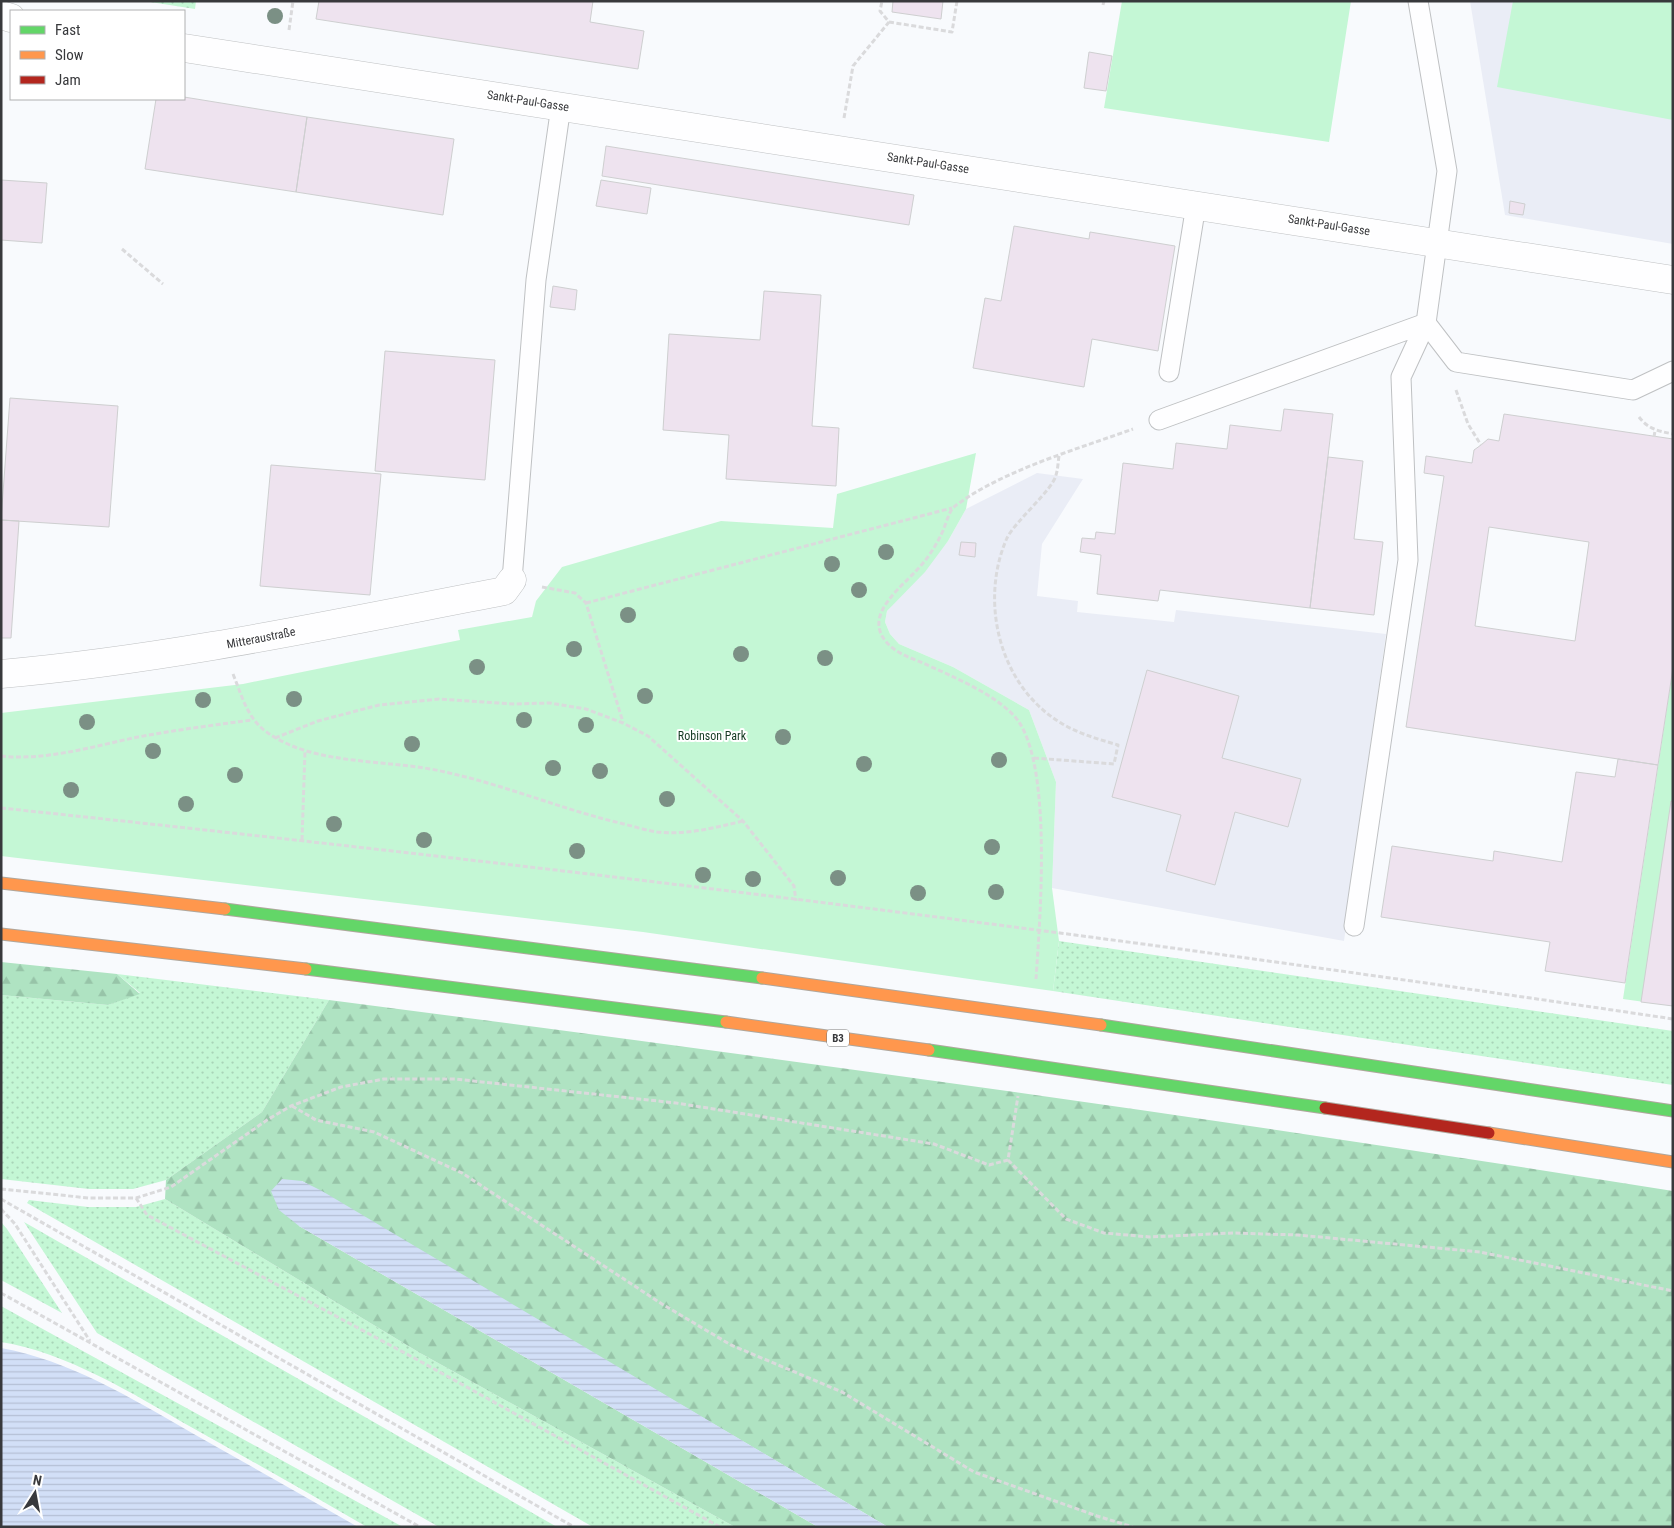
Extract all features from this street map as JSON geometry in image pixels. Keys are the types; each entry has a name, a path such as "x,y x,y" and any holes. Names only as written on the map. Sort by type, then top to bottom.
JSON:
{"highway":[{"path":"1,883 641,961 1055,1016 1673,1111"},
{"name":"B3","path":"1,934 413,982 1076,1070 1673,1162"}],"street":[{"name":"Sankt-Paul-Gasse","path":"185,48 1673,280"},
{"name":"Mitteraustraße","path":"1,674 57,669 222,646 504,591 512,580"}],"lane":[{"path":"1354,926 1408,560 1401,377 1426,323 1447,171 1418,1"},
{"path":"512,580 536,280 561,106"},
{"path":"1169,372 1196,205"},
{"path":"1426,323 1456,362 1633,390 1673,371"},
{"path":"1159,420 1426,323"}],"path":[{"path":"289,30 293,1"},
{"path":"882,1 880,11 889,22 952,32 957,1"},
{"path":"845,111 853,66 889,22"},
{"path":"122,249 163,284"},
{"path":"1456,362 1456,392 1468,424 1480,445"},
{"path":"586,603 953,508 983,488 1059,456 1159,420"},
{"path":"1644,425 1655,431 1673,434"},
{"path":"1654,437 1655,431"},
{"path":"1034,758 1114,764 1118,745 1084,736 1059,722 1041,708 1024,689 1009,666 1000,639 994,587 996,566 1008,536 1056,476 1059,456"},
{"path":"953,508 940,538 920,567 881,609 879,623 883,638 895,650 951,676 1004,706 1019,722 1034,758 1040,819 1039,930 1036,979"},
{"path":"512,580 557,591 575,593 586,603 623,723"},
{"path":"222,646 252,720 275,738 305,752 341,758 389,762 445,772 526,794 594,817 657,832 703,831 743,821"},
{"path":"275,738 318,721 379,705 439,699 514,704 550,703 586,709 623,723 648,736 666,750 743,821 794,886 796,901"},
{"path":"1,756 18,758 81,749 139,737 252,720"},
{"path":"302,840 305,752"},
{"path":"1,808 302,840 1039,930 1339,969 1673,1019"},
{"path":"1,1189 89,1198 136,1198 171,1187 267,1120 292,1106 341,1087 384,1078 455,1079 676,1103 934,1144 989,1165 1008,1160"},
{"path":"1008,1160 1019,1092"},
{"path":"292,1106 316,1120 374,1132 462,1172 662,1304 723,1340 842,1392 974,1472 1097,1516 1134,1527"},
{"path":"1008,1160 1066,1219 1104,1233 1150,1237 1232,1233 1298,1235 1480,1252 1673,1291"},
{"path":"136,1198 147,1215 407,1354 720,1527"},
{"path":"1,1199 574,1527"},
{"path":"1,1209 15,1224 90,1342"},
{"path":"1,1292 420,1527"}],"shaded area":[{"path":"1470,1 1673,1 1673,244 1505,215"},
{"path":"1037,473 1083,479 1042,544 1037,596 1078,601 1077,612 1174,622 1176,610 1386,634 1344,941 1052,888 1056,782 1029,710 953,667 899,644 890,634 885,622 887,611 948,541 966,509"}],"green space":[{"path":"144,1 196,1 195,9"},
{"path":"1122,1 1351,1 1329,142 1104,108"},
{"path":"1513,1 1673,1 1673,120 1497,87"},
{"name":"Robinson Park","path":"976,453 966,509 948,541 925,572 887,611 885,622 890,634 899,644 953,667 1029,710 1056,782 1052,888 1059,941 1053,991 643,932 1,856 1,713 243,684 460,640 458,630 532,617 536,601 562,567 721,521 833,528 837,494"},
{"path":"1673,668 1673,1006 1623,999"},
{"path":"1059,941 1673,1031 1673,1085 1053,991"},
{"path":"1,962 117,974 140,994 108,1005 1,995"},
{"path":"117,974 329,1000 262,1112 166,1180 133,1189 89,1189 1,1179 1,995 108,1005 140,993"},
{"path":"329,1000 1002,1090 1505,1164 1673,1191 1673,1527 888,1527 302,1181 299,1226 818,1527 735,1527 420,1353 165,1199 166,1180 262,1112"},
{"path":"165,1199 420,1353 735,1527 593,1527 27,1203 29,1200 88,1207 136,1207"},
{"path":"1,1222 7,1229 62,1313 1,1280"},
{"path":"24,1222 557,1527 439,1527 97,1333"},
{"path":"1,1306 403,1527 367,1527 99,1376 50,1355 26,1347 1,1342"}],"water":[{"path":"282,1179 302,1181 322,1191 888,1527 818,1527 299,1226 279,1210 271,1191"},
{"path":"1,1348 26,1354 76,1371 124,1394 358,1527 1,1527"}],"building":[{"path":"319,1 593,1 590,22 644,31 638,69 316,19"},
{"path":"893,1 943,1 941,19 892,12"},
{"path":"1089,52 1112,56 1106,91 1084,88"},
{"path":"185,97 307,117 296,192 145,169 156,100 185,100"},
{"path":"307,117 454,139 443,215 296,192"},
{"path":"606,146 914,195 909,225 602,176"},
{"path":"1,180 47,183 42,243 1,240"},
{"path":"601,180 651,188 647,214 596,206"},
{"path":"1510,201 1525,204 1523,215 1509,213"},
{"path":"1014,226 1089,239 1090,232 1175,246 1158,351 1092,339 1084,387 973,368 985,298 1001,301"},
{"path":"553,286 577,290 575,310 550,307"},
{"path":"764,291 821,295 812,426 839,428 836,486 726,479 729,435 663,430 669,334 760,340"},
{"path":"385,351 495,360 485,480 375,471"},
{"path":"10,398 118,406 109,527 1,520"},
{"path":"1284,409 1333,414 1310,608 1160,590 1158,601 1097,594 1101,555 1080,552 1082,538 1095,539 1096,532 1115,534 1123,463 1173,469 1176,443 1227,449 1230,425 1281,431"},
{"path":"1504,414 1673,439 1673,668 1658,765 1406,727 1444,476 1424,473 1426,456 1472,463 1474,450 1488,439 1499,441","holes":["1489,527 1589,542 1575,641 1475,626"]},
{"path":"1328,457 1363,461 1354,539 1383,542 1374,615 1310,608"},
{"path":"271,465 381,474 370,595 260,586"},
{"path":"1,520 19,521 11,638 1,638"},
{"path":"961,542 976,543 975,557 959,555"},
{"path":"1147,670 1239,696 1222,758 1301,779 1288,827 1235,812 1215,885 1166,871 1181,815 1112,797"},
{"path":"1618,759 1658,765 1625,983 1545,971 1550,942 1381,917 1392,846 1493,861 1494,851 1562,862 1576,772 1615,777"},
{"path":"1671,801 1673,801 1673,1006 1641,1002"}],"traffic: fast":[{"path":"225,909 762,978"},
{"path":"306,969 726,1022"},
{"path":"1101,1025 1673,1111"},
{"path":"929,1050 1325,1108"}],"traffic: slow":[{"path":"1,883 225,909"},
{"path":"1,934 306,969"},
{"path":"762,978 1101,1025"},
{"path":"726,1022 929,1050"},
{"path":"1489,1133 1673,1162"}],"traffic: jam":[{"path":"1325,1108 1489,1133"}]}
